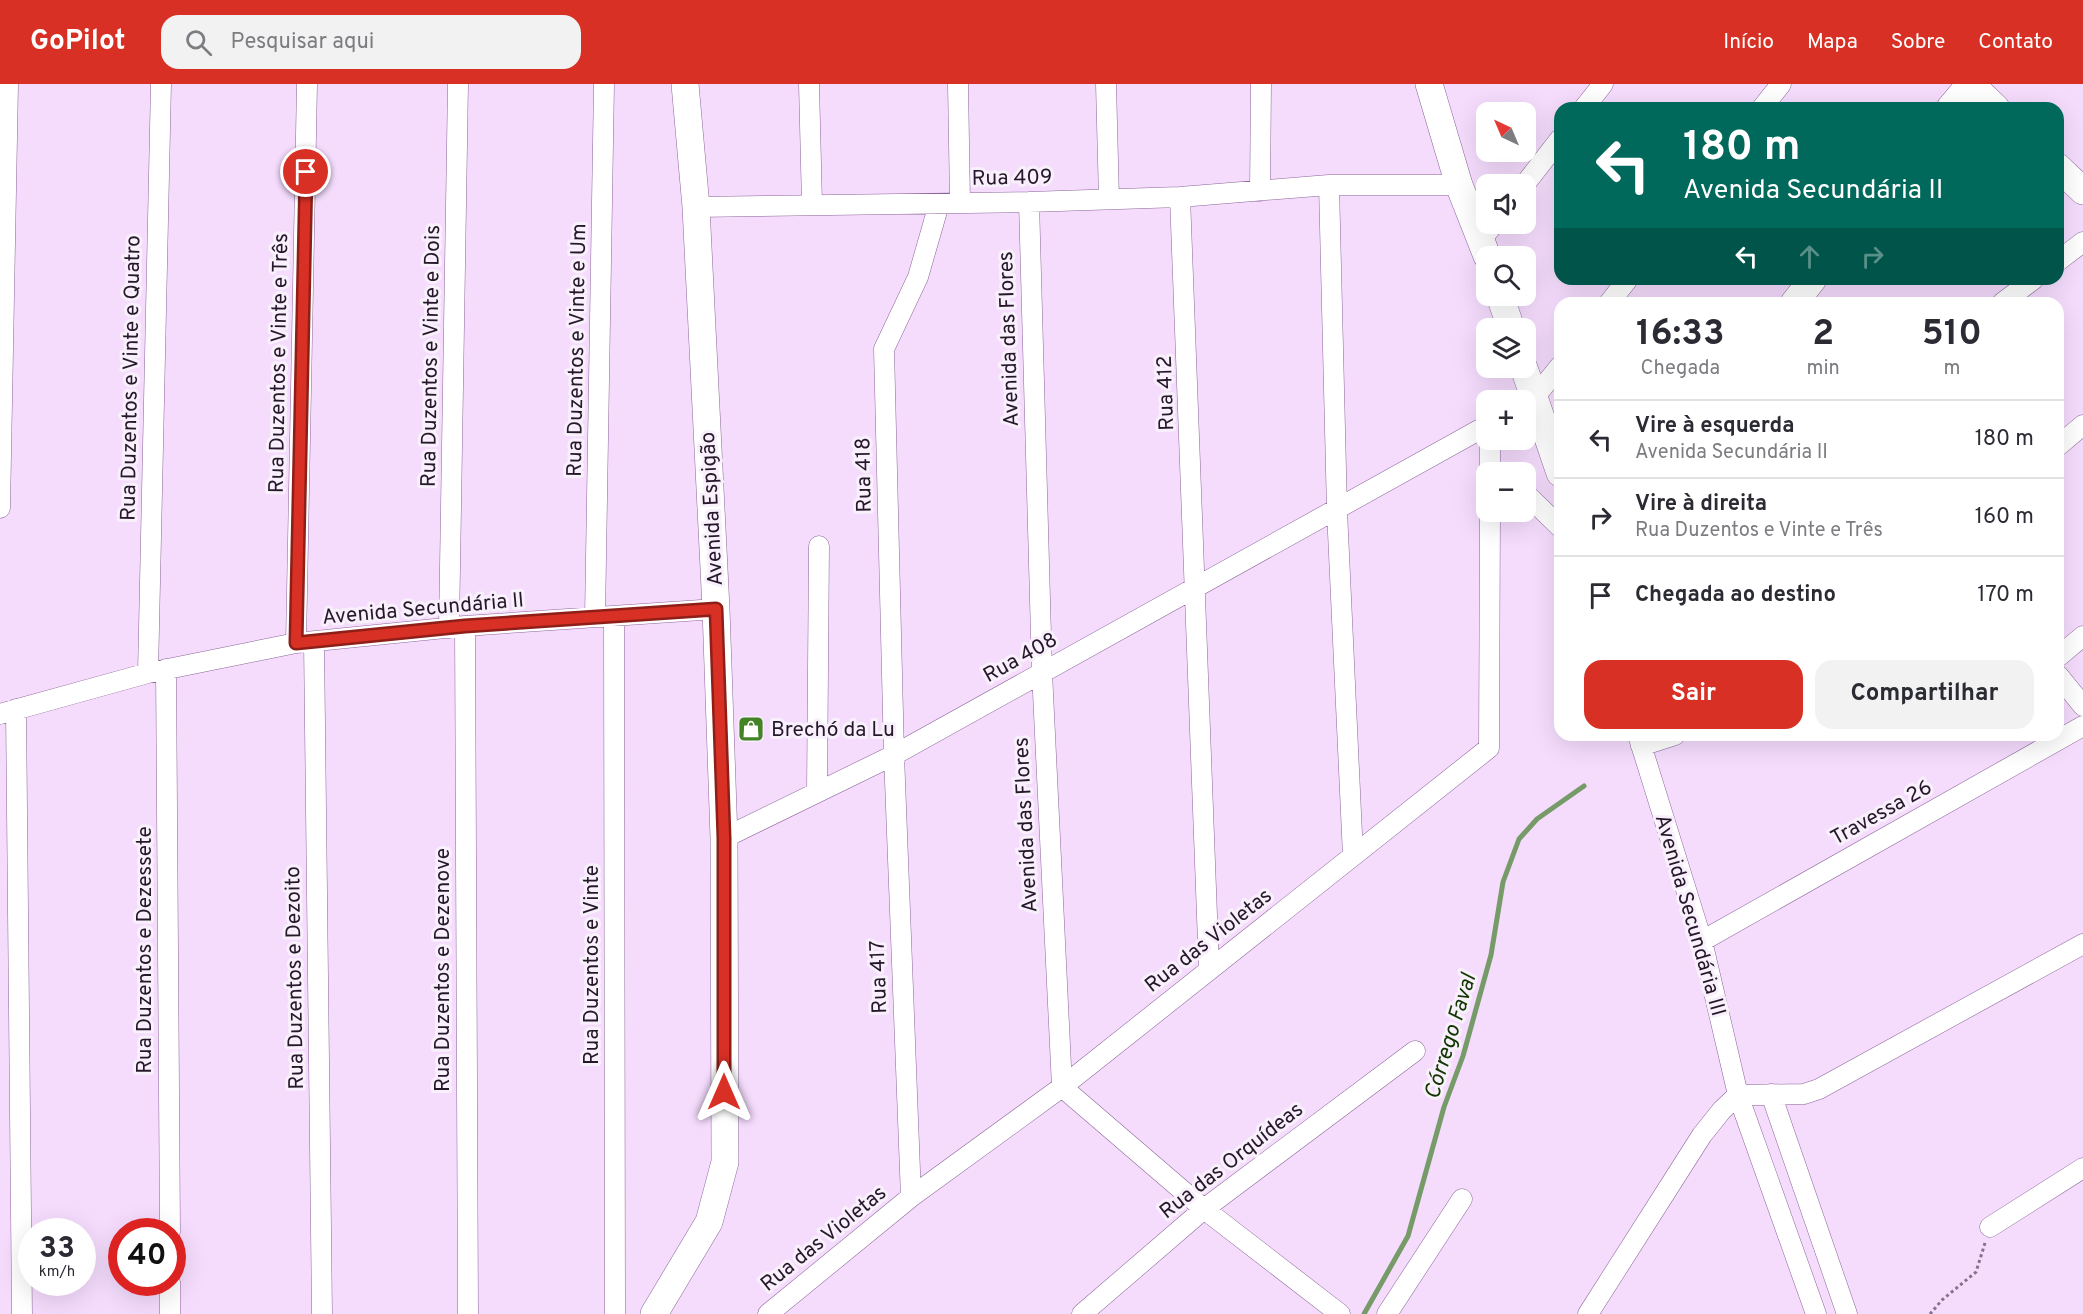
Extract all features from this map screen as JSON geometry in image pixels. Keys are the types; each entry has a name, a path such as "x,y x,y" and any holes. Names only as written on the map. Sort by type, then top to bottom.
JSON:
{"street":[{"path":"0,508 8,84"},
{"name":"Rua Duzentos e Vinte e Quatro","path":"157,671 161,84"},
{"name":"Rua Duzentos e Vinte e Três","path":"305,643 307,84"},
{"name":"Rua Duzentos e Vinte e Dois","path":"457,627 458,84"},
{"name":"Rua Duzentos e Vinte e Um","path":"604,84 605,617"},
{"name":"Avenida Espigão","path":"654,1314 709,1222 724,1162 724,838 716,609 696,207 685,84"},
{"path":"809,84 812,204"},
{"path":"958,84 960,202"},
{"path":"1106,84 1108,199"},
{"path":"1260,191 1261,84"},
{"path":"1430,84 1459,185 1488,240"},
{"path":"1589,102 1603,84"},
{"path":"1767,102 1781,84"},
{"path":"1955,102 1970,84 1990,102"},
{"path":"1533,174 1554,147"},
{"path":"2064,173 2083,191"},
{"path":"1329,184 1337,511 1353,856"},
{"name":"Rua 409","path":"696,207 939,204 1180,197 1329,184 1459,185"},
{"name":"Rua 412","path":"1180,197 1197,587 1209,969"},
{"name":"Avenida das Flores","path":"1029,202 1041,672 1062,1087"},
{"name":"Rua 418","path":"894,755 884,349 918,277 939,204"},
{"path":"2064,256 2083,242"},
{"path":"1614,297 1623,285"},
{"path":"1799,297 1808,285"},
{"path":"2010,297 2026,285"},
{"path":"1536,394 1554,373"},
{"path":"1536,415 1554,459"},
{"path":"2064,441 2083,425"},
{"name":"Rua 408","path":"724,838 894,755 1337,511 1476,432"},
{"path":"1536,504 1554,521"},
{"name":"Rua das Violetas","path":"768,1314 911,1197 1062,1087 1489,748 1490,522"},
{"path":"817,792 819,546"},
{"name":"Avenida Secundária II","path":"8,712 157,671 305,643 457,627 716,609"},
{"name":"Rua Duzentos e Vinte","path":"605,617 615,1314"},
{"name":"Rua Duzentos e Dezenove","path":"457,627 468,1314"},
{"path":"2064,652 2083,636"},
{"name":"Rua Duzentos e Dezoito","path":"305,643 322,1314"},
{"name":"Rua Duzentos e Dezessete","path":"157,671 170,1218"},
{"path":"2064,682 2083,706"},
{"path":"8,712 22,1314"},
{"name":"Travessa 26","path":"2064,737 2083,726"},
{"name":"Avenida Secundária III","path":"1640,741 1702,940 1738,1095 1816,1314"},
{"name":"Travessa 26","path":"1702,940 2056,741"},
{"name":"Rua 417","path":"894,755 911,1197"},
{"path":"1588,1314 1702,1135 1722,1110 1738,1095 1804,1094 1819,1089 2083,945"},
{"name":"Rua das Orquídeas","path":"1082,1314 1204,1209 1415,1051"},
{"path":"1062,1087 1204,1209 1340,1314"},
{"path":"1771,1094 1847,1314"},
{"path":"1989,1227 2083,1168"},
{"path":"1387,1314 1462,1199"},
{"path":"170,1296 170,1314"}],"path":[{"path":"1930,1314 1942,1300 1976,1272 1989,1227"}],"waterway":[{"name":"Córrego Faval","path":"1364,1314 1408,1236 1444,1107 1463,1056 1491,955 1503,882 1519,839 1537,819 1584,786"}],"place":[{"name":"Brechó da Lu","path":"751,729"}],"route":[{"path":"306,172 296,643 465,626 716,609 724,838 724,1092"}]}
